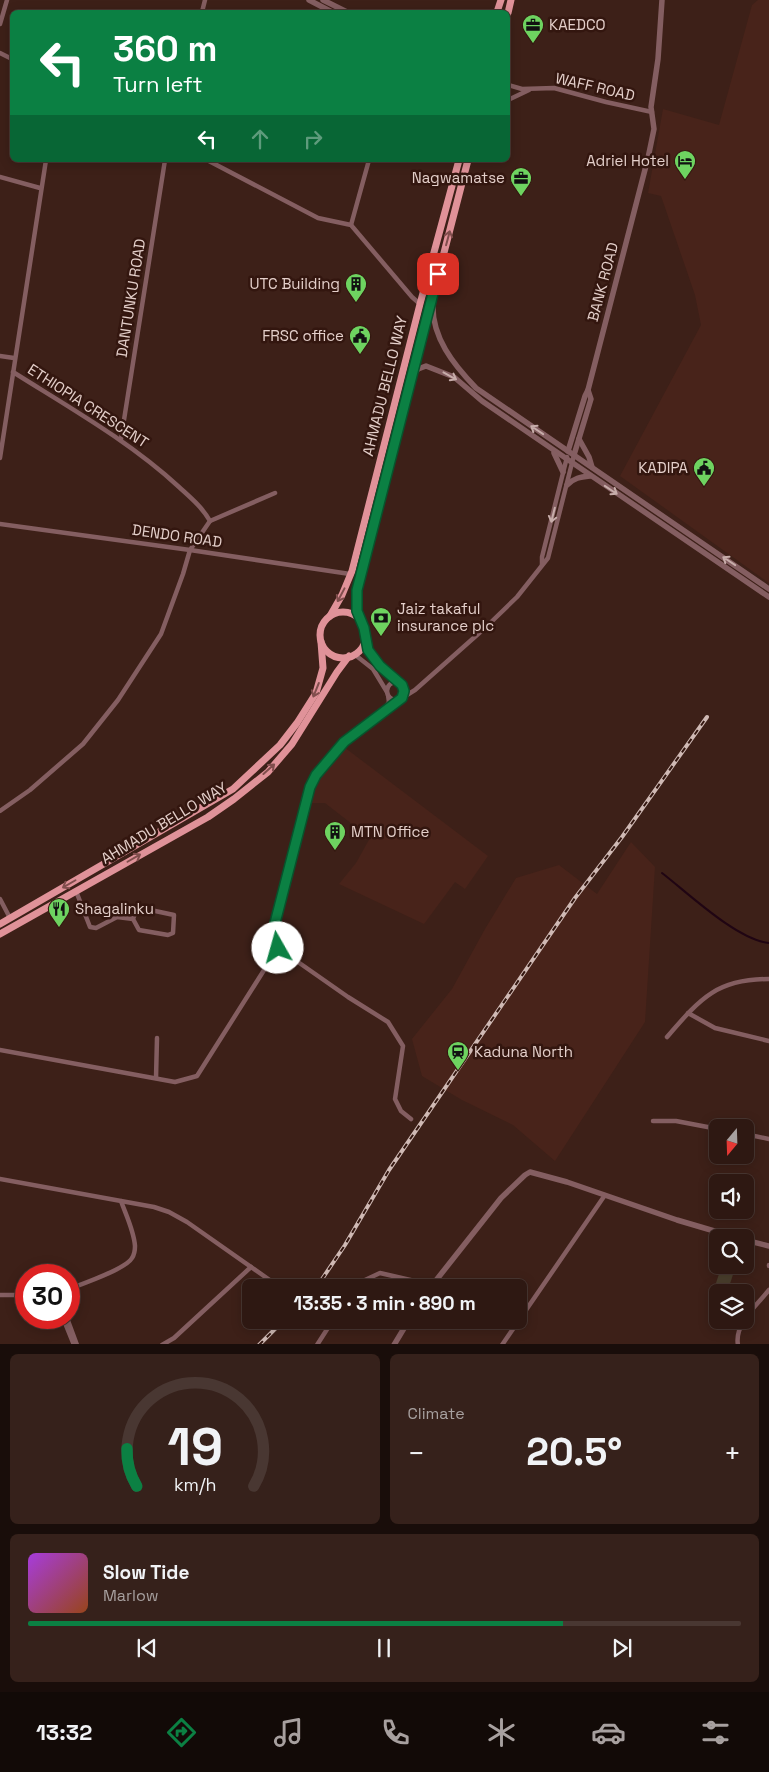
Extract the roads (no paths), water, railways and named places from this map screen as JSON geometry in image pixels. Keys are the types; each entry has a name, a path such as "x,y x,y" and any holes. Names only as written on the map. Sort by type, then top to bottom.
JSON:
{"main road":[{"name":"AHMADU BELLO WAY","path":"330,616 350,574 458,162"},
{"name":"AHMADU BELLO WAY","path":"362,624 357,611 357,590 360,576 467,162"},
{"path":"336,613 348,613 359,619 362,624 365,638 360,649 351,655 343,657 332,655 321,642 320,630 324,622 336,613"},
{"name":"AHMADU BELLO WAY","path":"0,924 234,790 280,745 316,693 322,668 321,642"},
{"name":"AHMADU BELLO WAY","path":"0,934 208,817 268,772 292,744 336,672 351,655"}],"street":[{"path":"0,24 6,0"},
{"path":"309,0 328,10"},
{"path":"323,0 343,10"},
{"name":"BANK ROAD","path":"278,948 274,927 310,787 316,775 339,748 383,711 421,685 486,627 517,597 548,558 590,399 588,390 654,129 652,112 662,0"},
{"name":"WAFF ROAD","path":"510,86 522,89 560,90 652,112"},
{"name":"WAFF ROAD","path":"510,99 534,88"},
{"path":"0,458 40,188 46,162"},
{"name":"DANTUNKU ROAD","path":"121,439 165,162"},
{"path":"211,162 318,218 351,225 420,304"},
{"path":"351,225 368,162"},
{"path":"0,177 40,188"},
{"path":"433,293 433,310 439,335 454,364 476,388 769,588"},
{"path":"0,356 14,358"},
{"path":"411,380 418,369 426,366 448,373 482,401 553,451 769,597"},
{"name":"ETHIOPIA CRESCENT","path":"13,372 121,439 163,472 204,510 210,520"},
{"path":"542,566 542,556 568,451 588,390"},
{"path":"555,442 568,439 573,434"},
{"path":"579,439 592,467"},
{"path":"553,451 563,472"},
{"path":"567,485 572,480 590,476"},
{"path":"0,811 30,790 83,744 110,711 161,634 190,550 210,520 275,493"},
{"name":"DENDO ROAD","path":"0,524 350,574"},
{"path":"365,638 371,656 389,675 409,688 421,685"},
{"path":"351,655 373,669 388,694 400,699 404,691 401,684"},
{"path":"383,711 389,702 388,687 391,683 401,684"},
{"path":"76,891 90,927 96,928 117,918 133,919"},
{"path":"0,899 10,918"},
{"path":"141,908 172,913 174,917 174,930 173,933 168,935 144,932 137,928 133,919 136,911 141,908"},
{"path":"0,1050 175,1082 197,1076 278,948 348,997 388,1022 403,1046 395,1099 400,1111 411,1119"},
{"path":"667,1036 710,993 730,984 749,979 769,979"},
{"path":"688,1013 715,1028 769,1041"},
{"path":"156,1078 157,1038"},
{"path":"653,1122 676,1121 709,1127"},
{"path":"754,1136 769,1139"},
{"path":"437,1279 501,1198 525,1175 533,1172 709,1229"},
{"path":"0,1179 154,1206 187,1222 268,1279"},
{"path":"502,1344 605,1195"},
{"path":"80,1284 103,1276 133,1258 135,1248 133,1236 121,1201"},
{"path":"754,1242 769,1246"},
{"path":"162,1344 174,1338 250,1267"},
{"path":"367,1279 380,1273 404,1279"},
{"path":"738,1344 737,1337 742,1324 769,1290"},
{"path":"0,1295 15,1295"},
{"path":"68,1329 75,1344"},
{"path":"70,1329 75,1344"},
{"path":"317,1344 327,1329"},
{"path":"394,1344 403,1329"}],"waterway":[{"path":"662,873 728,925 742,934 769,943"}],"railway":[{"path":"322,1279 345,1245 389,1170 575,898 622,837 707,717"},
{"path":"260,1344 275,1329"}],"place":[{"name":"KAEDCO","path":"533,44"},
{"name":"Adriel Hotel","path":"685,180"},
{"name":"Nagwamatse","path":"521,197"},
{"name":"UTC Building","path":"356,303"},
{"name":"FRSC office","path":"360,355"},
{"name":"KADIPA","path":"704,487"},
{"name":"Jaiz takaful insurance plc","path":"381,637"},
{"name":"MTN Office","path":"335,851"},
{"name":"Shagalinku","path":"59,928"},
{"name":"Kaduna North","path":"458,1071"}]}
